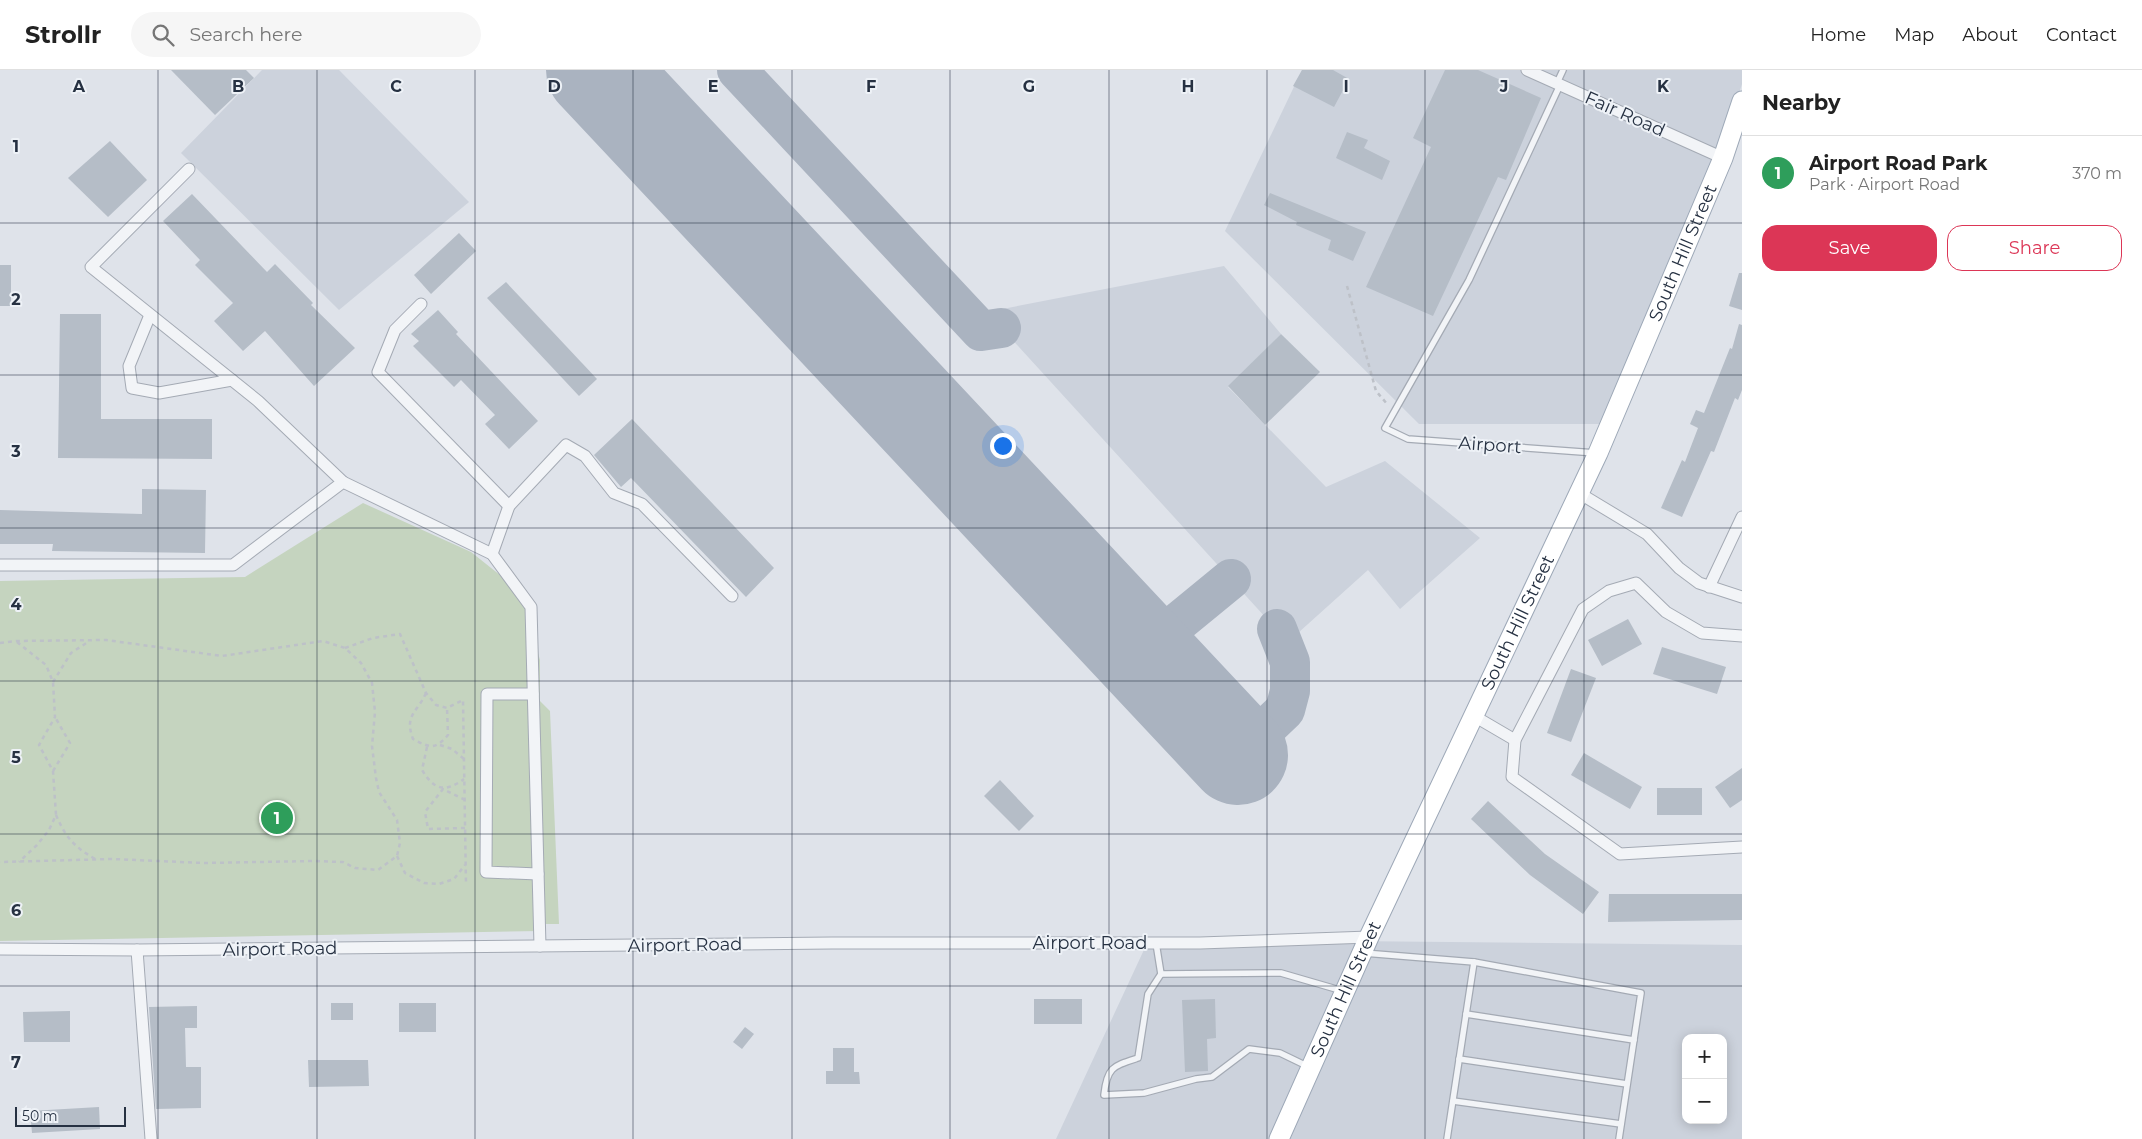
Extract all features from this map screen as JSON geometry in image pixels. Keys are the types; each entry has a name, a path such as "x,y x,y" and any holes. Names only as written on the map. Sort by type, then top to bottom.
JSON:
{"main road":[{"name":"South Hill Street","path":"1279,1139 1366,945 1598,453 1723,158 1742,101"}],"street":[{"name":"Fair Road","path":"1528,70 1723,158"},
{"path":"189,169 91,267 258,401 343,482 492,554 531,607 540,946"},
{"path":"421,304 395,330 378,372 509,506"},
{"path":"150,315 129,366 132,388 159,394 232,380"},
{"path":"492,554 509,506 566,444 585,456 614,493 642,504 732,596"},
{"path":"0,566 233,565 343,482"},
{"path":"1578,493 1647,534 1679,568 1709,588 1742,597"},
{"path":"1709,588 1742,518"},
{"path":"1742,636 1702,633 1666,612 1636,583 1609,591 1583,609 1515,740 1512,777 1620,854 1742,847"},
{"path":"533,694 488,694 486,872 538,874"},
{"path":"1474,716 1515,740"},
{"name":"Airport Road","path":"0,949 137,950 1156,943 1366,945"},
{"path":"137,950 151,1139"}],"lane":[{"path":"1394,412 1469,280 1563,70"},
{"name":"Airport","path":"1394,412 1385,428 1408,439 1598,453"},
{"path":"1156,943 1161,974 1148,994 1138,1058 1114,1065 1106,1077 1104,1095 1144,1094 1196,1079 1212,1077 1249,1049 1280,1054 1311,1068"},
{"path":"1366,945 1474,962 1641,993 1619,1139"},
{"path":"1447,1139 1474,962"},
{"path":"1161,974 1281,973 1345,992"},
{"path":"1466,1014 1634,1040"},
{"path":"1459,1059 1627,1084"},
{"path":"1453,1101 1621,1124"}],"path":[{"path":"1347,286 1376,392 1394,412"},
{"path":"345,648 373,638 400,634 426,693 436,705 447,708 463,700 466,885"},
{"path":"0,644 16,641 106,640 222,656 323,641 345,648 361,663 372,683 375,712 372,746 376,778 379,792 397,820 400,843 397,856 405,873 424,883 438,884 454,879 466,864"},
{"path":"16,641 46,665 54,682 54,717 39,745 54,771 56,814 64,834 79,850 97,860"},
{"path":"54,682 71,653 89,641"},
{"path":"426,693 421,705 412,715 408,727 413,739 427,747 440,745 452,749 464,759"},
{"path":"440,745 448,735 447,708"},
{"path":"54,717 70,744 54,771"},
{"path":"427,747 422,770 428,781 465,800"},
{"path":"464,779 454,787 443,789 425,812 428,829 465,828"},
{"path":"18,863 37,845 49,830 56,814"},
{"path":"0,862 97,860 166,860 204,863 313,861 343,862 354,868 378,870 397,856"}],"shaded area":[{"path":"262,70 339,70 469,202 339,310 181,153"},
{"path":"1302,70 1742,70 1742,84 1725,137 1602,424 1419,424 1225,231"},
{"path":"1224,266 1281,334 1228,387 1326,487 1385,461 1480,538 1400,609 1368,570 1288,642 987,312"},
{"path":"1149,939 1742,945 1742,1139 1056,1139"}],"green space":[{"path":"363,503 471,552 520,591 540,660 540,701 550,711 559,924 540,924 540,931 0,941 0,581 245,577"}],"building":[{"path":"171,70 246,70 254,78 215,115"},
{"path":"1302,70 1333,70 1349,79 1334,107 1293,86"},
{"path":"1445,70 1478,70 1541,98 1506,180 1498,177 1433,316 1366,287 1431,147 1413,138"},
{"path":"1347,132 1368,140 1364,148 1390,161 1382,180 1336,158"},
{"path":"110,141 147,180 108,217 68,178"},
{"path":"1270,193 1366,232 1353,261 1328,250 1331,240 1296,225 1297,222 1264,205"},
{"path":"192,194 267,272 275,264 313,303 311,305 355,348 314,386 265,331 243,351 214,321 233,303 195,265 200,260 163,221"},
{"path":"459,233 476,251 431,294 414,275"},
{"path":"0,265 11,265 11,306 0,306"},
{"path":"1739,273 1742,273 1742,310 1729,306"},
{"path":"506,282 597,379 579,396 487,298"},
{"path":"438,310 458,332 456,334 538,421 509,449 485,424 495,415 461,380 454,387 413,346 419,341 411,334"},
{"path":"60,314 101,314 101,419 212,419 212,459 58,458"},
{"path":"1739,324 1742,325 1742,390 1738,400 1735,398 1714,452 1711,451 1682,517 1661,508 1682,460 1685,462 1698,428 1690,424 1696,410 1704,413 1730,348 1732,349"},
{"path":"1281,334 1320,372 1265,425 1228,386"},
{"path":"632,419 774,568 746,597 631,478 621,487 594,455"},
{"path":"142,489 206,490 205,553 52,551 53,544 0,544 0,510 142,514"},
{"path":"1628,619 1642,644 1602,666 1588,640"},
{"path":"1662,647 1726,667 1717,694 1653,674"},
{"path":"1571,669 1596,678 1571,742 1547,733"},
{"path":"1584,753 1642,787 1630,809 1571,775"},
{"path":"1742,768 1742,800 1730,808 1715,787"},
{"path":"1000,780 1034,816 1019,831 984,796"},
{"path":"1657,788 1702,788 1702,815 1657,815"},
{"path":"1488,801 1545,854 1599,892 1583,914 1530,875 1471,819"},
{"path":"1609,894 1742,894 1742,920 1608,922"},
{"path":"1034,999 1082,999 1082,1024 1034,1024"},
{"path":"1215,999 1216,1038 1207,1039 1208,1071 1185,1072 1182,1000"},
{"path":"331,1003 353,1003 353,1020 331,1020"},
{"path":"399,1003 436,1003 436,1032 399,1032"},
{"path":"197,1006 197,1028 185,1028 186,1067 201,1067 201,1108 156,1109 149,1007"},
{"path":"70,1011 70,1042 24,1042 23,1012"},
{"path":"745,1027 754,1034 742,1049 733,1042"},
{"path":"833,1048 854,1048 854,1072 859,1072 860,1084 826,1084 826,1071 833,1071"},
{"path":"308,1060 368,1060 369,1086 309,1087"},
{"path":"99,1107 100,1129 32,1133 30,1111"}],"taxiway":[{"path":"737,70 981,331 1001,328"},
{"path":"1142,652 1231,579"},
{"path":"1238,755 1285,710 1290,691 1290,662 1277,629"}],"runway":[{"path":"596,70 1238,755"}],"place":[{"name":"Airport Road Park","path":"277,818"}]}
